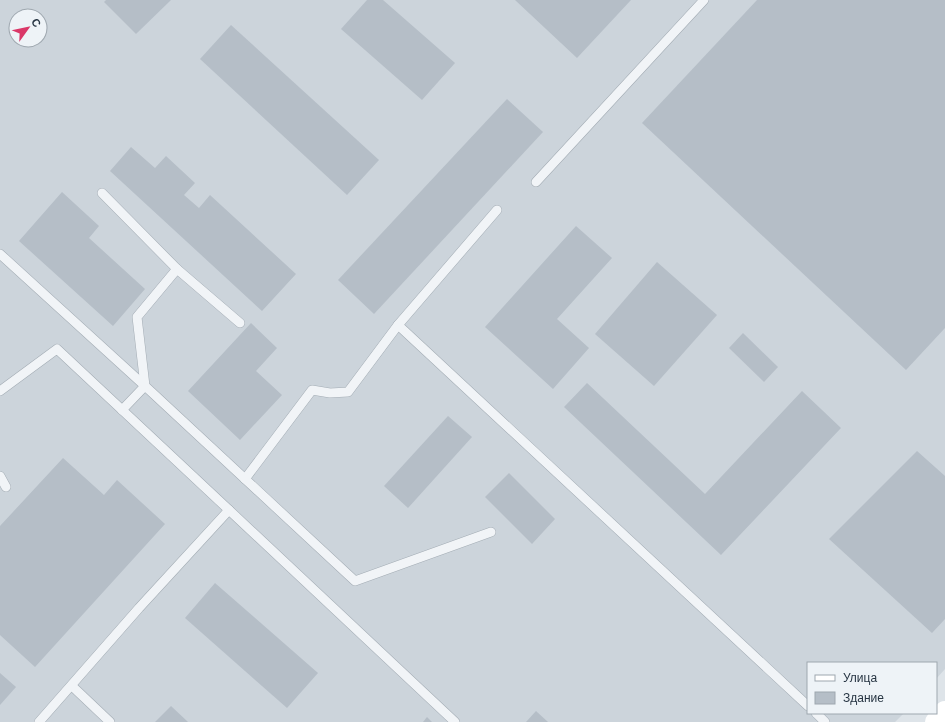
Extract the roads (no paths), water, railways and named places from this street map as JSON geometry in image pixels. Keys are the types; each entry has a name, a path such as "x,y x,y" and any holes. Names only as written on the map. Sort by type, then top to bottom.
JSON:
{"street":[{"path":"936,722 945,712"}],"lane":[{"path":"536,182 704,0"},
{"path":"102,193 177,269 240,323"},
{"path":"245,478 312,390 330,393 348,392 398,325 497,210"},
{"path":"0,254 245,478 355,581 491,532"},
{"path":"145,386 137,317 177,269"},
{"path":"398,325 807,705"},
{"path":"0,391 57,349 455,722"},
{"path":"122,410 145,386"},
{"path":"0,476 6,487"},
{"path":"39,722 229,510"},
{"path":"72,686 110,722"},
{"path":"817,714 825,722"}]}
